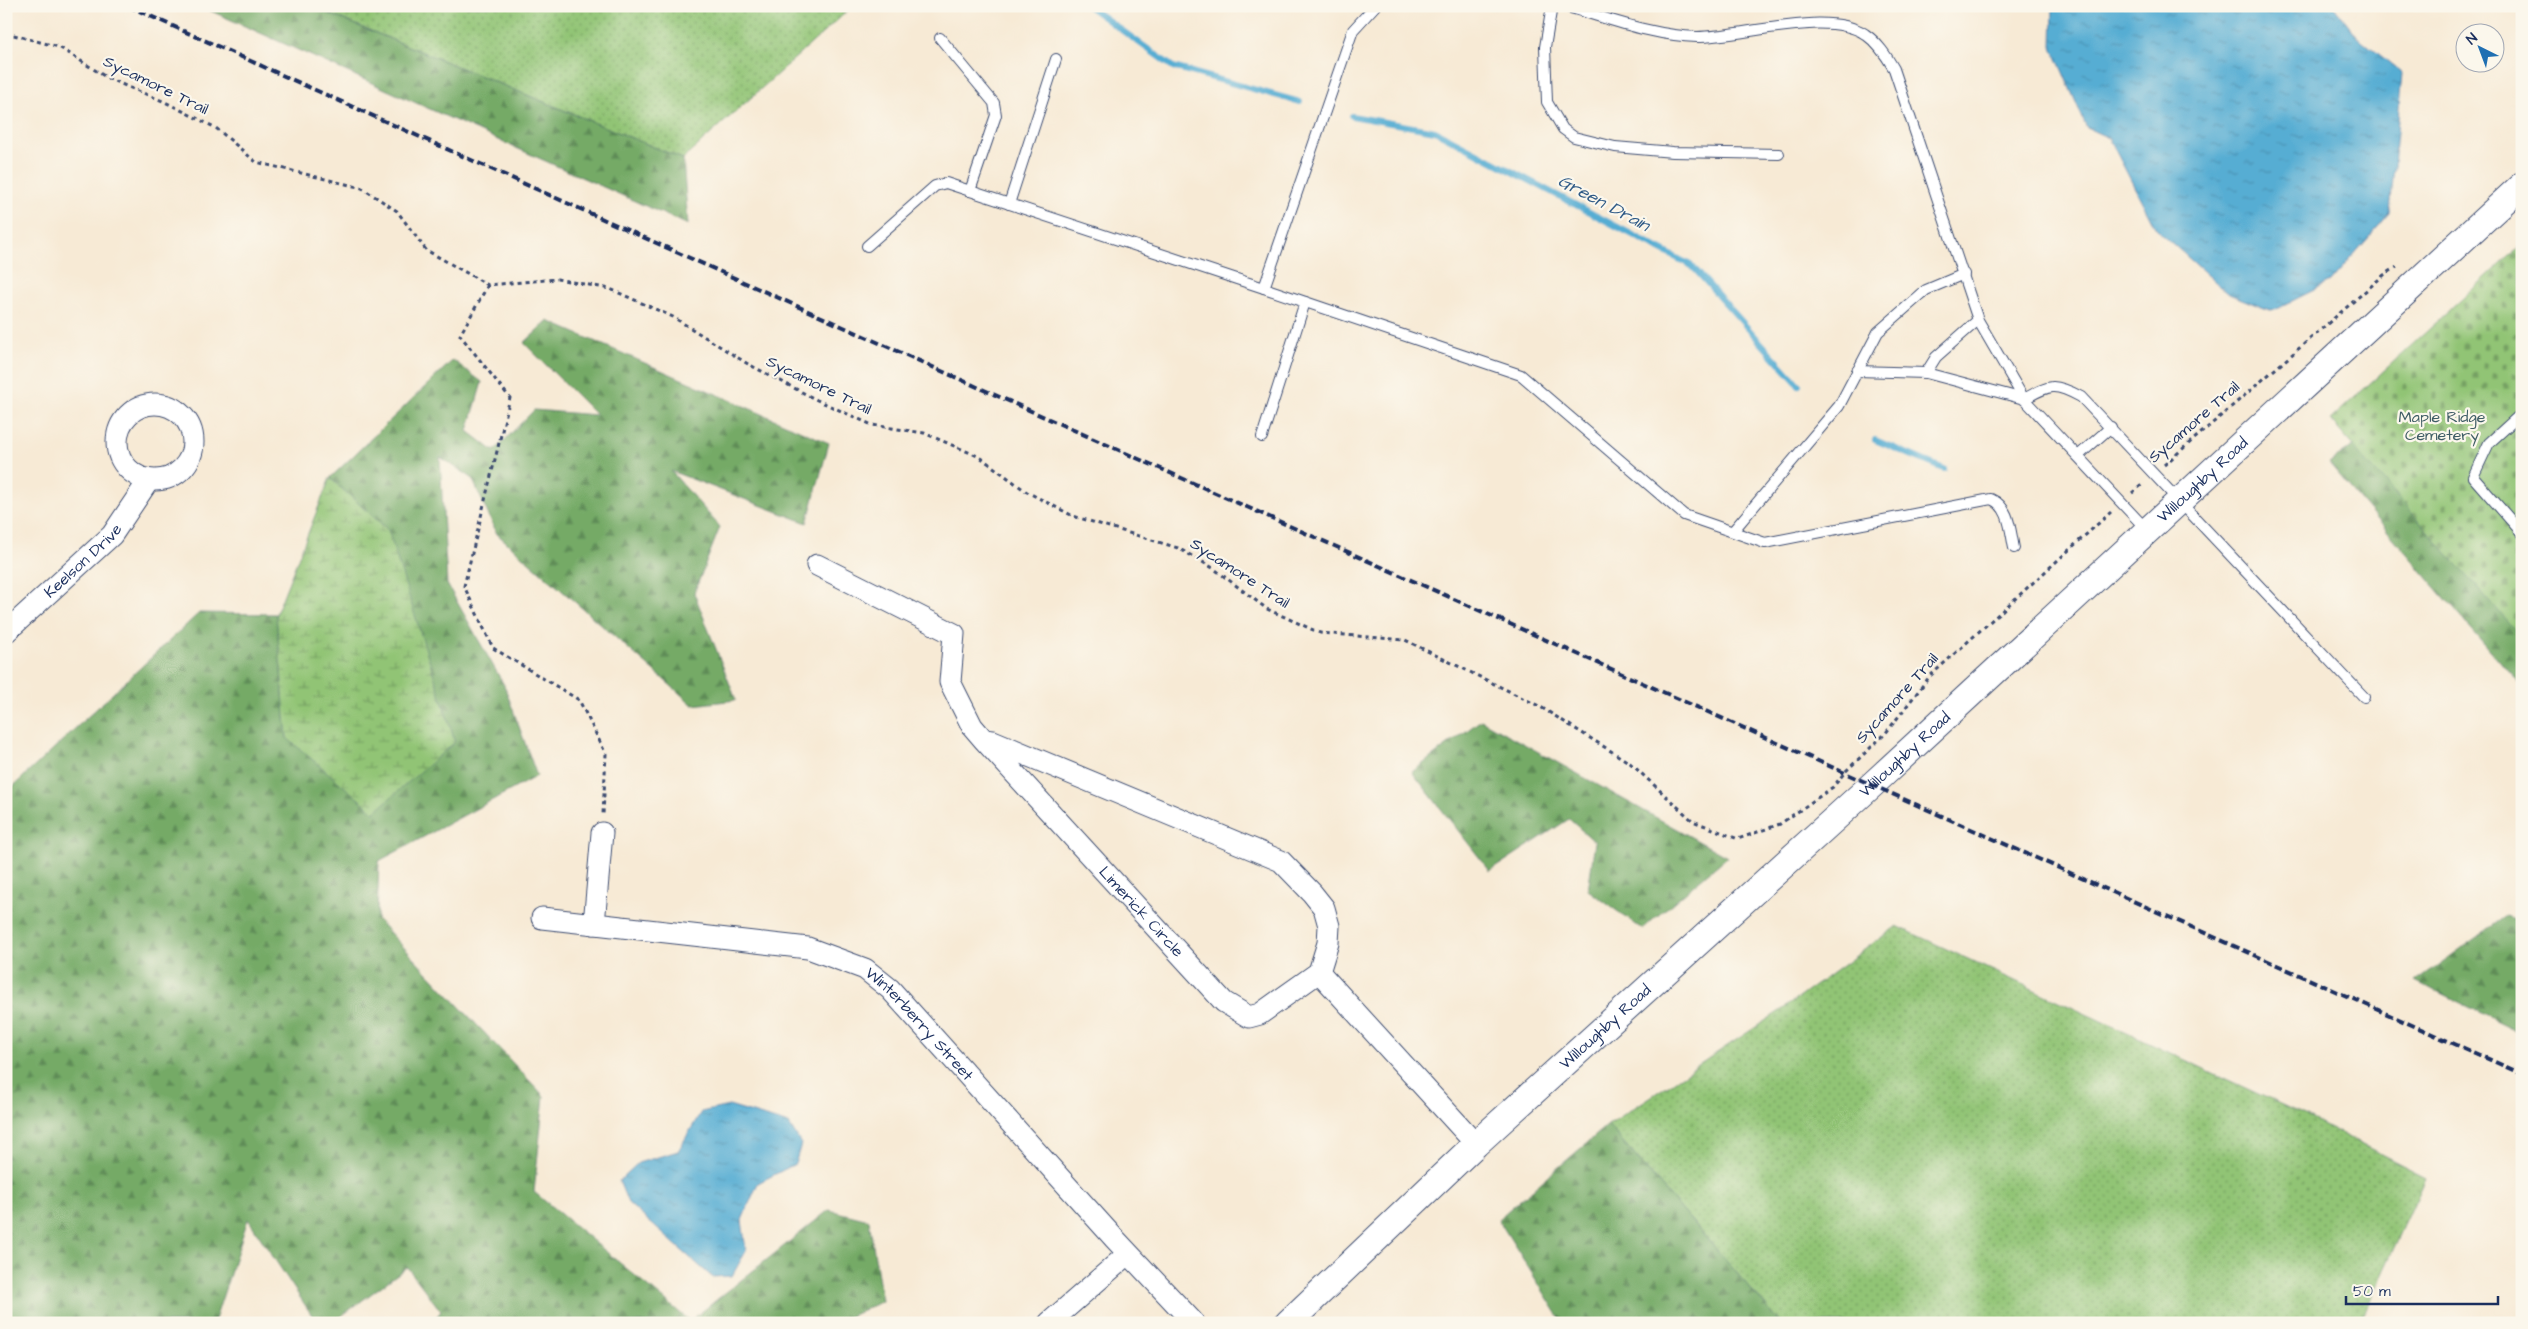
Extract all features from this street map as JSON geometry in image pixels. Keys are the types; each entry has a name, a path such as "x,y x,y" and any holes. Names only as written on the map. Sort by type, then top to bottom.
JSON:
{"street":[{"name":"Willoughby Road","path":"1288,1323 1476,1144 1873,784 2522,185"},
{"name":"Keelson Drive","path":"8,628 112,535 149,480"},
{"name":"Limerick Circle","path":"817,565 954,634 950,682 972,726 1224,1002 1248,1017 1260,1014 1319,972"},
{"path":"984,740 993,741 1281,861 1324,908 1329,932 1328,943 1319,972 1476,1144"},
{"path":"594,924 602,833"},
{"name":"Winterberry Street","path":"542,918 808,948 865,969 890,989 1128,1254 1194,1323"},
{"path":"1050,1323 1128,1254"}],"lane":[{"path":"1264,288 1353,30 1376,6"},
{"path":"1552,6 1545,47 1546,102 1563,128 1574,137 1615,147 1673,152 1780,154"},
{"path":"1564,6 1655,31 1697,37 1777,27 1840,24 1864,34 1884,51 1894,69 1978,320 2024,399 2147,530"},
{"path":"940,38 994,103 996,115 970,191"},
{"path":"1009,204 1056,59"},
{"path":"867,246 935,186 946,183 1306,302 1521,376 1684,515 1733,532 1766,543 1992,499 2000,503 2005,511 2014,548"},
{"path":"1733,532 1838,406 1878,332 1926,290 1964,274"},
{"path":"1262,437 1306,302"},
{"path":"1926,374 1936,357 1978,320"},
{"path":"1857,371 1926,374 2024,399 2049,386 2066,388 2082,397 2181,500 2364,697"},
{"path":"2522,413 2489,443 2473,477 2522,532"},
{"path":"2078,456 2110,427"}],"path":[{"name":"Sycamore Trail","path":"6,33 59,47 109,79 166,102 216,128 256,162 362,188 397,211 426,250 488,285 558,279 610,289 674,317 748,364 825,404 872,425 924,433 980,457 1027,492 1074,516 1178,548 1214,568 1267,609 1320,633 1405,640 1539,706 1630,763 1693,821 1738,839 1780,824 1833,787 1845,772 1885,734 1930,676 2154,473 2377,281 2400,265"},
{"path":"488,285 460,335 510,398 464,586 493,648 579,700 606,754 602,833"}],"green space":[{"path":"200,6 310,6 683,159 688,225"},
{"path":"310,6 853,6 683,159"},
{"name":"Maple Ridge Cemetery","path":"2522,244 2522,638 2330,420"},
{"path":"548,321 829,443 807,523 671,471 720,527 694,593 736,700 693,705 497,534 472,478 440,457 447,584 504,685 537,776 379,861 377,919 544,1096 534,1192 690,1321 829,1210 869,1220 882,1301 836,1323 432,1323 441,1311 407,1267 332,1323 317,1323 248,1219 214,1323 6,1323 6,793 199,613 276,614 287,738 388,530 330,478 453,360 482,382 468,431 494,451 534,410 596,415 524,343"},
{"path":"2396,417 2522,549 2522,688 2329,463"},
{"path":"330,478 388,530 455,742 374,812 287,738 276,614"},
{"path":"1481,720 1727,857 1642,929 1588,890 1595,842 1569,819 1490,871 1412,772"},
{"path":"2506,916 2522,922 2522,1033 2416,981"},
{"path":"1897,926 2312,1119 2426,1177 2360,1323 1780,1323 1608,1125 1783,1009"},
{"path":"1608,1125 1780,1323 1563,1323 1498,1219"}],"water":[{"path":"2053,6 2334,6 2358,37 2402,73 2390,213 2330,282 2272,311 2229,294 2156,229 2109,138 2087,128 2052,47"},
{"path":"729,1106 789,1124 801,1144 795,1164 758,1183 742,1220 746,1251 732,1276 712,1277 628,1203 619,1181 638,1163 678,1151 701,1112"}],"waterway":[{"name":"Green Drain","path":"1088,6 1173,67 1300,102"},
{"name":"Green Drain","path":"1352,116 1435,131 1692,266 1799,385"},
{"name":"Green Drain","path":"1875,440 1944,469"}],"railway":[{"path":"128,6 1013,403 2522,1074"}]}
